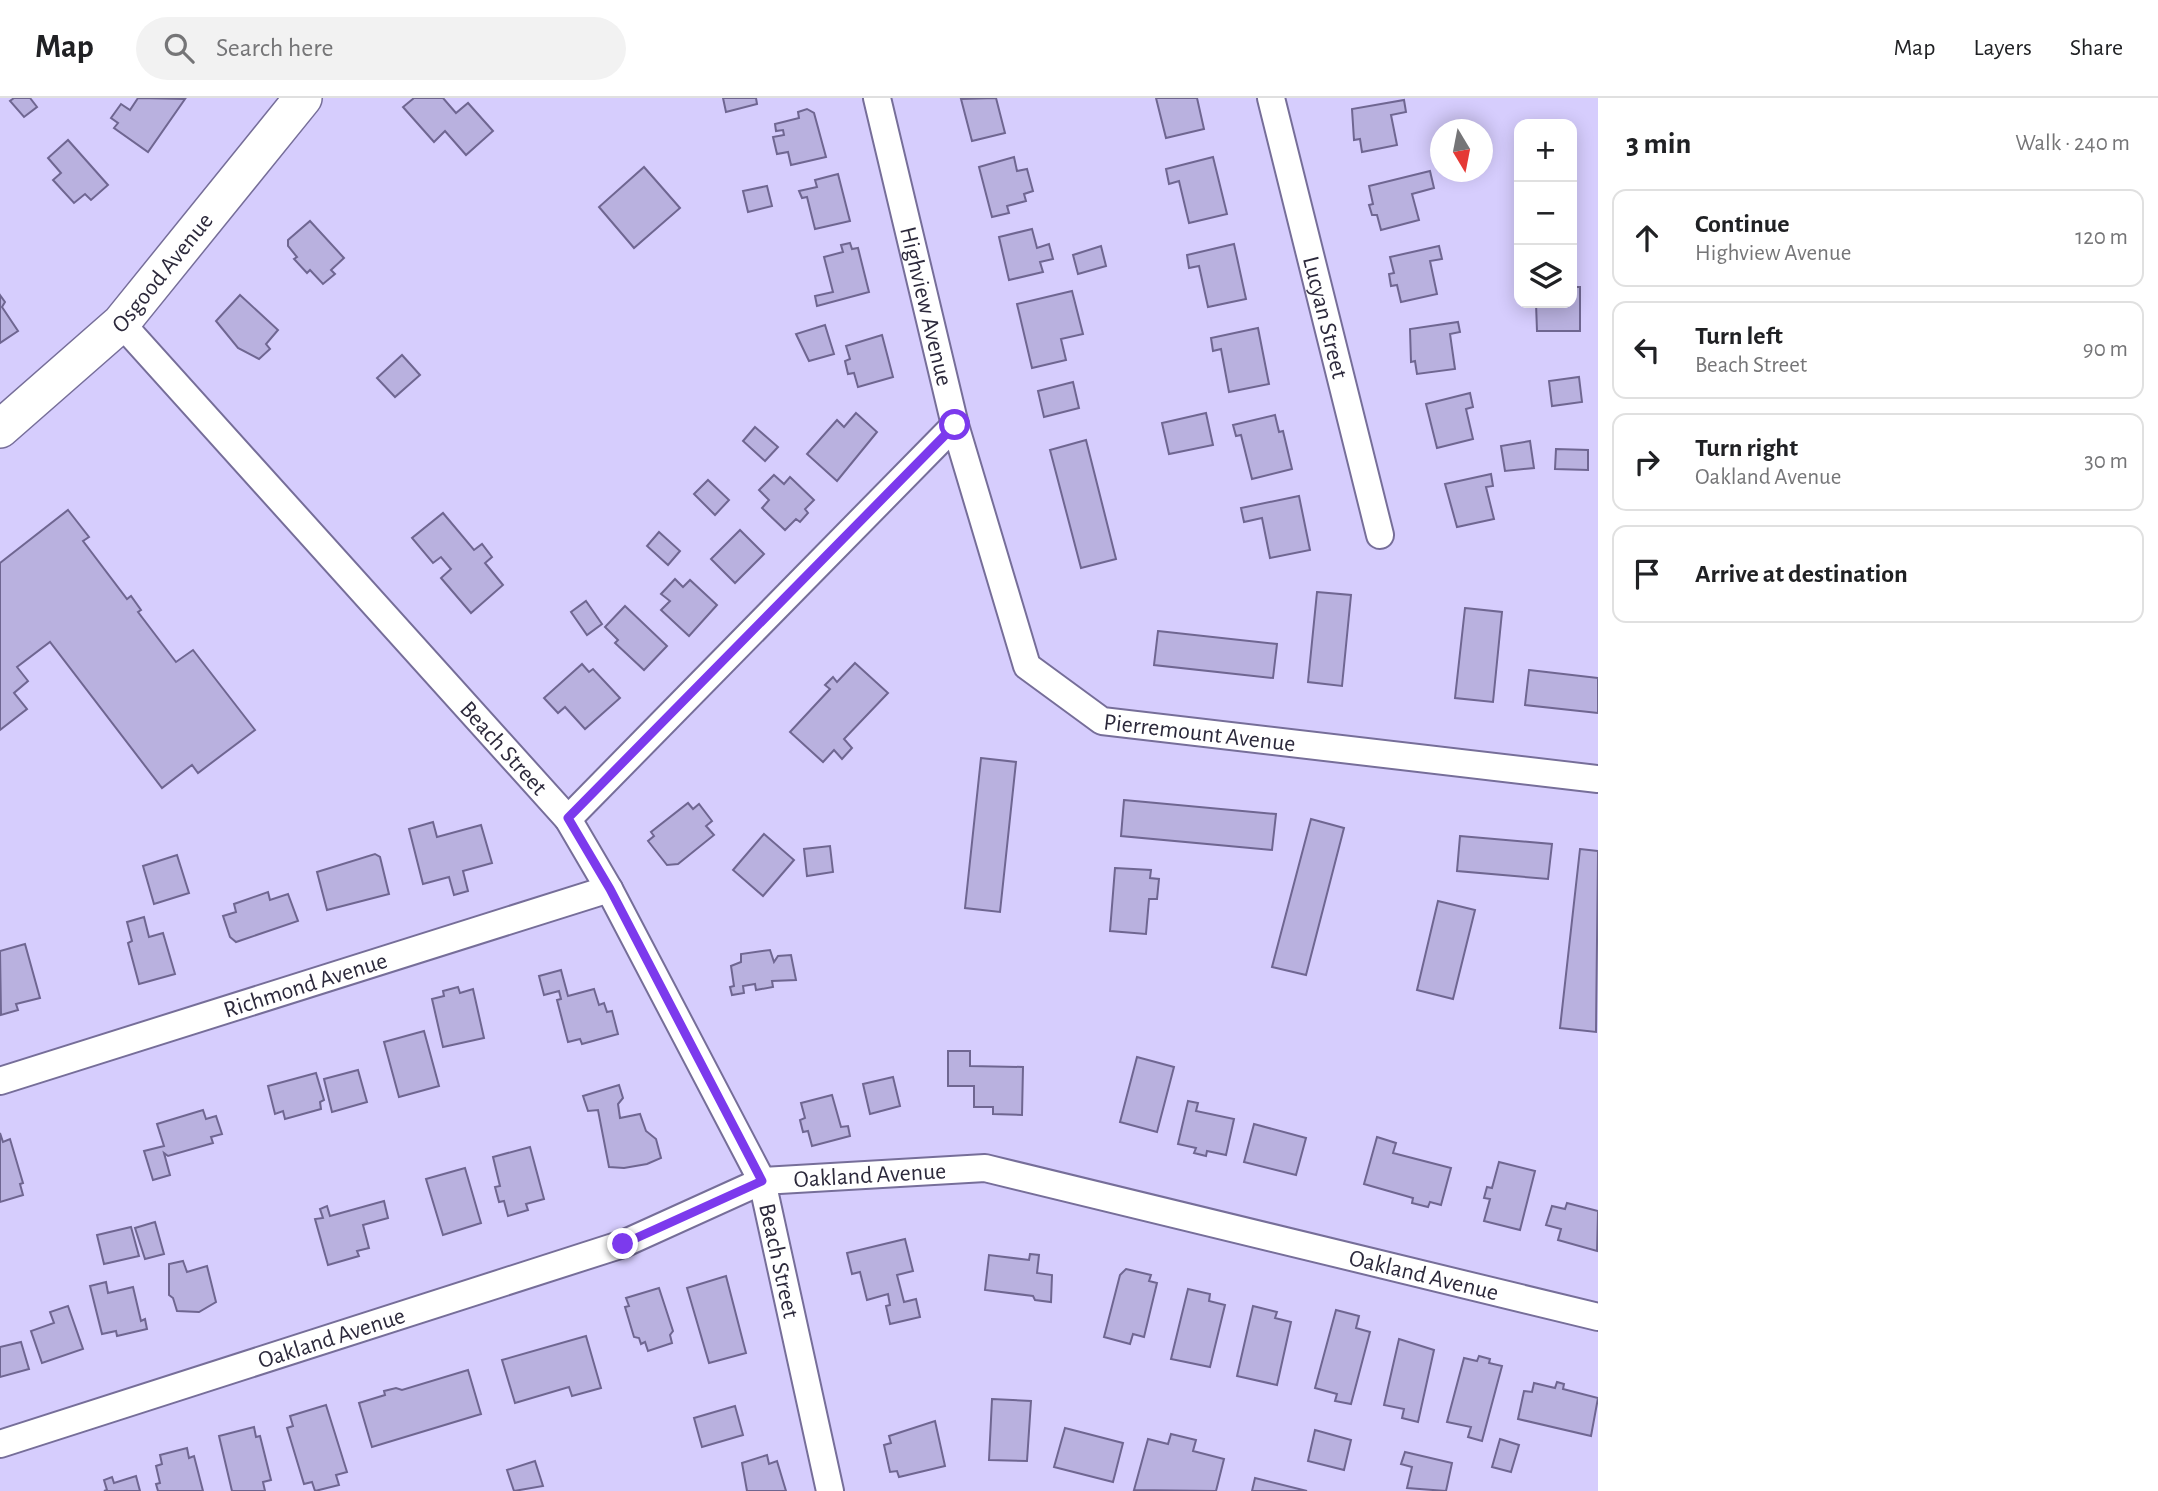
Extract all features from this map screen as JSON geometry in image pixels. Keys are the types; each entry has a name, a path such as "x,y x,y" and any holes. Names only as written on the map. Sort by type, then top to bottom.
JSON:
{"street":[{"name":"Osgood Avenue","path":"0,429 121,323 303,98"},
{"name":"Highview Avenue","path":"877,98 955,425"},
{"name":"Lucyan Street","path":"1271,98 1380,535"},
{"name":"Beach Street","path":"121,323 568,818 610,889 762,1181 830,1491"},
{"name":"Pierremount Avenue","path":"955,425 1027,666 1102,721 1598,779"},
{"path":"568,818 955,425"},
{"name":"Richmond Avenue","path":"0,1081 610,889"},
{"name":"Oakland Avenue","path":"0,1444 623,1244 762,1181 985,1168 1598,1317"}],"building":[{"path":"14,98 30,98 37,107 24,117 10,101"},
{"path":"138,98 185,99 148,152 114,128 118,123 111,118 121,104 130,110"},
{"path":"414,98 443,98 456,113 468,103 493,131 466,155 445,131 434,142 403,107"},
{"path":"723,98 756,98 757,104 726,112"},
{"path":"996,98 1005,133 972,141 961,99"},
{"path":"1156,98 1197,98 1204,129 1166,138"},
{"path":"1404,100 1406,112 1391,115 1397,145 1362,152 1360,139 1354,140 1352,109"},
{"path":"807,109 814,113 826,157 791,165 788,152 777,154 773,137 784,135 783,130 776,131 775,124 799,118 798,112"},
{"path":"68,140 108,185 91,200 85,194 74,203 53,180 61,173 48,158"},
{"path":"1014,157 1017,171 1027,169 1033,191 1024,194 1026,201 1007,206 1009,213 992,217 979,167"},
{"path":"1213,157 1227,214 1189,223 1179,181 1169,184 1166,169"},
{"path":"644,167 680,208 634,248 599,207"},
{"path":"1430,171 1430,182 1433,182 1434,188 1412,194 1419,220 1381,230 1377,215 1372,215 1369,205 1373,204 1369,186"},
{"path":"838,174 850,221 815,229 807,197 802,198 799,191 817,187 815,180"},
{"path":"767,186 772,206 748,212 743,191"},
{"path":"310,221 344,258 331,270 335,274 323,284 310,270 307,273 294,259 297,257 288,246 288,240"},
{"path":"1032,229 1037,248 1049,244 1053,259 1040,262 1043,272 1009,280 999,237"},
{"path":"850,243 852,249 858,248 869,292 817,306 815,296 833,292 824,257 843,252 841,245"},
{"path":"1234,244 1246,299 1208,307 1199,266 1189,268 1187,255"},
{"path":"1101,246 1106,266 1078,274 1073,255"},
{"path":"1439,246 1442,259 1430,261 1437,294 1401,302 1397,285 1391,286 1389,274 1394,273 1390,257"},
{"path":"1577,287 1580,287 1580,331 1537,331 1536,308 1577,308"},
{"path":"1072,291 1083,334 1061,339 1066,360 1032,368 1017,304"},
{"path":"0,295 5,302 2,307 18,331 0,343"},
{"path":"240,295 278,330 266,344 270,349 259,359 238,348 216,321"},
{"path":"1458,322 1460,332 1450,334 1455,369 1417,374 1415,361 1411,362 1410,329"},
{"path":"825,325 834,354 809,361 796,334"},
{"path":"1258,328 1269,384 1229,392 1221,349 1213,351 1211,338"},
{"path":"882,335 893,377 858,387 854,373 848,374 845,361 850,359 846,346"},
{"path":"402,355 420,375 395,397 377,378"},
{"path":"1579,377 1582,402 1552,406 1549,381"},
{"path":"1073,382 1079,408 1044,417 1038,391"},
{"path":"1470,393 1473,407 1466,409 1473,439 1437,448 1426,404"},
{"path":"856,413 877,432 837,481 807,454 837,420 844,427"},
{"path":"1206,413 1213,445 1169,454 1162,423"},
{"path":"1275,415 1279,432 1283,431 1292,469 1252,479 1241,435 1236,436 1233,425"},
{"path":"755,427 778,447 765,461 743,441"},
{"path":"1086,440 1116,559 1081,568 1050,450"},
{"path":"1530,441 1534,468 1505,471 1501,446"},
{"path":"1556,449 1588,450 1588,470 1555,469"},
{"path":"1491,474 1493,486 1486,487 1494,519 1457,527 1445,484"},
{"path":"774,475 784,484 790,477 814,500 805,509 808,513 800,522 796,519 785,530 762,508 769,500 759,490"},
{"path":"708,480 729,500 715,515 694,494"},
{"path":"1299,496 1310,550 1270,558 1262,518 1244,522 1241,508"},
{"path":"68,510 89,537 83,541 127,599 131,596 141,610 138,612 176,662 193,650 255,730 198,773 192,765 162,788 50,642 17,667 28,681 14,693 27,709 0,730 0,563"},
{"path":"443,513 474,550 482,544 492,557 485,563 503,585 471,613 441,578 451,569 441,557 433,563 412,538"},
{"path":"740,530 764,554 735,583 711,559"},
{"path":"659,532 680,551 668,565 647,546"},
{"path":"675,579 683,587 690,580 717,605 689,636 661,610 670,601 661,594"},
{"path":"1317,592 1351,595 1342,686 1308,682"},
{"path":"586,601 602,624 587,635 571,612"},
{"path":"625,606 667,646 644,670 615,643 618,640 605,627"},
{"path":"1465,608 1502,612 1493,702 1455,698"},
{"path":"1158,631 1277,644 1273,678 1154,665"},
{"path":"855,663 888,693 844,739 852,748 842,759 834,750 823,762 790,732 830,689 825,685 833,677 837,682"},
{"path":"582,664 589,672 593,669 620,698 585,729 565,707 558,713 544,698"},
{"path":"1529,670 1598,678 1598,713 1525,705"},
{"path":"981,758 1016,762 1000,912 965,908"},
{"path":"1124,800 1276,814 1272,850 1121,836"},
{"path":"688,803 693,809 699,804 712,821 706,826 714,835 678,864 667,865 648,841 654,836 651,832"},
{"path":"1311,819 1344,828 1306,975 1272,967"},
{"path":"433,822 437,837 481,825 492,863 463,871 468,891 454,895 449,877 423,884 409,829"},
{"path":"764,834 794,860 763,896 733,870"},
{"path":"1460,836 1552,844 1548,879 1457,871"},
{"path":"830,846 833,872 807,876 804,849"},
{"path":"1580,849 1598,851 1596,1032 1560,1028"},
{"path":"375,854 380,857 389,894 327,910 317,872"},
{"path":"177,855 189,893 154,904 143,866"},
{"path":"1115,868 1151,870 1150,878 1159,879 1157,899 1149,899 1146,934 1110,931"},
{"path":"268,892 270,900 288,894 298,921 236,942 230,937 223,916 236,912 234,904"},
{"path":"1438,901 1475,910 1453,999 1417,990"},
{"path":"144,917 149,937 163,933 175,974 139,984 128,943 132,941 127,922"},
{"path":"25,944 40,998 16,1004 18,1010 1,1015 0,951"},
{"path":"770,950 774,962 778,956 791,955 796,980 772,981 773,987 756,990 755,984 743,986 744,993 732,995 730,987 734,986 731,966 741,962 741,954"},
{"path":"561,970 568,996 594,989 599,1005 604,1003 607,1012 612,1011 618,1034 582,1044 580,1039 568,1042 557,1000 561,999 559,991 544,995 539,976"},
{"path":"458,987 460,993 473,989 484,1038 443,1047 432,999 444,996 443,991"},
{"path":"424,1031 439,1086 399,1097 384,1042"},
{"path":"948,1051 970,1051 970,1066 1023,1067 1022,1115 993,1114 993,1107 974,1107 974,1086 948,1086"},
{"path":"1137,1057 1174,1067 1157,1132 1120,1122"},
{"path":"358,1070 367,1102 332,1112 324,1079"},
{"path":"316,1073 324,1100 320,1102 321,1109 285,1119 283,1111 275,1114 268,1086"},
{"path":"893,1077 900,1106 870,1114 863,1084"},
{"path":"619,1085 623,1098 618,1104 620,1118 640,1114 646,1131 656,1139 661,1158 647,1164 624,1168 609,1167 598,1110 588,1111 583,1096"},
{"path":"832,1095 841,1127 848,1126 850,1136 812,1146 808,1131 803,1132 800,1120 805,1118 801,1103"},
{"path":"1188,1101 1198,1103 1196,1111 1234,1119 1226,1155 1207,1151 1206,1156 1194,1153 1196,1148 1178,1144"},
{"path":"203,1110 206,1119 216,1116 222,1134 211,1137 213,1143 168,1156 164,1153 170,1175 153,1180 144,1151 164,1146 157,1124"},
{"path":"1254,1124 1306,1138 1296,1175 1244,1162"},
{"path":"0,1133 3,1142 10,1139 23,1183 20,1184 23,1195 0,1202"},
{"path":"1377,1137 1396,1143 1393,1153 1451,1168 1441,1205 1430,1202 1428,1207 1412,1203 1413,1198 1364,1184"},
{"path":"530,1147 544,1199 526,1204 528,1210 508,1216 504,1201 499,1202 495,1187 500,1186 493,1157"},
{"path":"1499,1162 1535,1171 1520,1230 1484,1221 1490,1199 1484,1198 1487,1187 1492,1188"},
{"path":"465,1168 481,1223 443,1235 426,1179"},
{"path":"384,1201 388,1218 363,1225 369,1248 357,1251 359,1256 328,1265 315,1219 323,1218 320,1209 327,1206 330,1216"},
{"path":"1567,1203 1598,1211 1597,1251 1558,1240 1561,1229 1546,1225 1552,1206 1565,1209"},
{"path":"155,1222 164,1254 145,1259 135,1228"},
{"path":"131,1227 139,1256 104,1264 97,1235"},
{"path":"905,1239 913,1271 897,1275 904,1302 916,1299 920,1317 890,1324 886,1306 890,1305 888,1294 867,1300 860,1272 852,1274 847,1253"},
{"path":"1030,1254 1039,1255 1037,1273 1052,1275 1051,1302 1035,1300 1033,1296 985,1290 989,1255 1029,1260"},
{"path":"183,1261 187,1272 207,1266 216,1302 199,1312 177,1311 173,1298 169,1295 169,1264"},
{"path":"1126,1269 1151,1275 1149,1281 1157,1283 1144,1337 1133,1334 1130,1344 1104,1337 1120,1275"},
{"path":"726,1276 746,1353 709,1363 687,1288"},
{"path":"106,1282 108,1293 133,1287 141,1321 145,1319 147,1329 117,1336 116,1331 102,1334 90,1286"},
{"path":"659,1288 673,1331 670,1335 672,1343 648,1351 645,1342 641,1344 639,1338 634,1337 625,1307 629,1306 626,1298"},
{"path":"1188,1289 1210,1294 1209,1301 1225,1305 1210,1367 1171,1359"},
{"path":"68,1306 83,1349 42,1363 31,1331 54,1323 50,1312"},
{"path":"1253,1306 1277,1312 1275,1318 1291,1322 1277,1385 1237,1376"},
{"path":"1336,1310 1359,1316 1356,1328 1370,1332 1351,1404 1335,1401 1337,1394 1315,1388"},
{"path":"586,1336 601,1388 572,1396 569,1387 515,1403 502,1360"},
{"path":"1399,1339 1434,1350 1418,1422 1402,1418 1404,1409 1384,1405"},
{"path":"21,1342 29,1369 0,1377 0,1347"},
{"path":"1479,1356 1490,1359 1489,1363 1502,1366 1482,1441 1468,1437 1471,1427 1447,1422 1464,1358 1477,1361"},
{"path":"468,1370 481,1414 372,1447 359,1403 385,1395 384,1391 396,1388 402,1390"},
{"path":"1557,1382 1564,1384 1563,1389 1598,1398 1591,1436 1518,1419 1524,1391 1532,1392 1534,1383 1555,1388"},
{"path":"992,1399 1031,1401 1027,1461 989,1460"},
{"path":"326,1405 347,1472 336,1475 339,1485 315,1491 312,1482 304,1484 287,1428 293,1426 290,1416"},
{"path":"735,1406 743,1435 702,1447 694,1418"},
{"path":"935,1421 945,1466 899,1477 897,1471 890,1472 884,1445 891,1443 889,1436"},
{"path":"254,1427 256,1437 260,1436 271,1480 263,1482 265,1491 232,1491 219,1436"},
{"path":"1065,1428 1123,1443 1113,1482 1054,1467"},
{"path":"1315,1430 1351,1440 1344,1470 1308,1461"},
{"path":"1171,1434 1196,1440 1193,1451 1224,1459 1216,1491 1134,1490 1148,1439 1168,1444"},
{"path":"1500,1439 1519,1445 1511,1472 1492,1467"},
{"path":"187,1448 189,1458 194,1456 203,1491 158,1491 156,1484 160,1483 156,1466 162,1464 160,1455"},
{"path":"1405,1452 1452,1463 1446,1491 1407,1488 1412,1467 1401,1464"},
{"path":"767,1455 769,1464 777,1461 786,1491 747,1491 742,1463"},
{"path":"535,1461 543,1486 514,1491 507,1470"},
{"path":"136,1476 140,1491 104,1491 107,1490 104,1480 112,1477 114,1483"},
{"path":"1255,1478 1307,1491 1252,1491"}],"route":[{"path":"623,1244 762,1181 610,889 568,818 955,425"}]}
